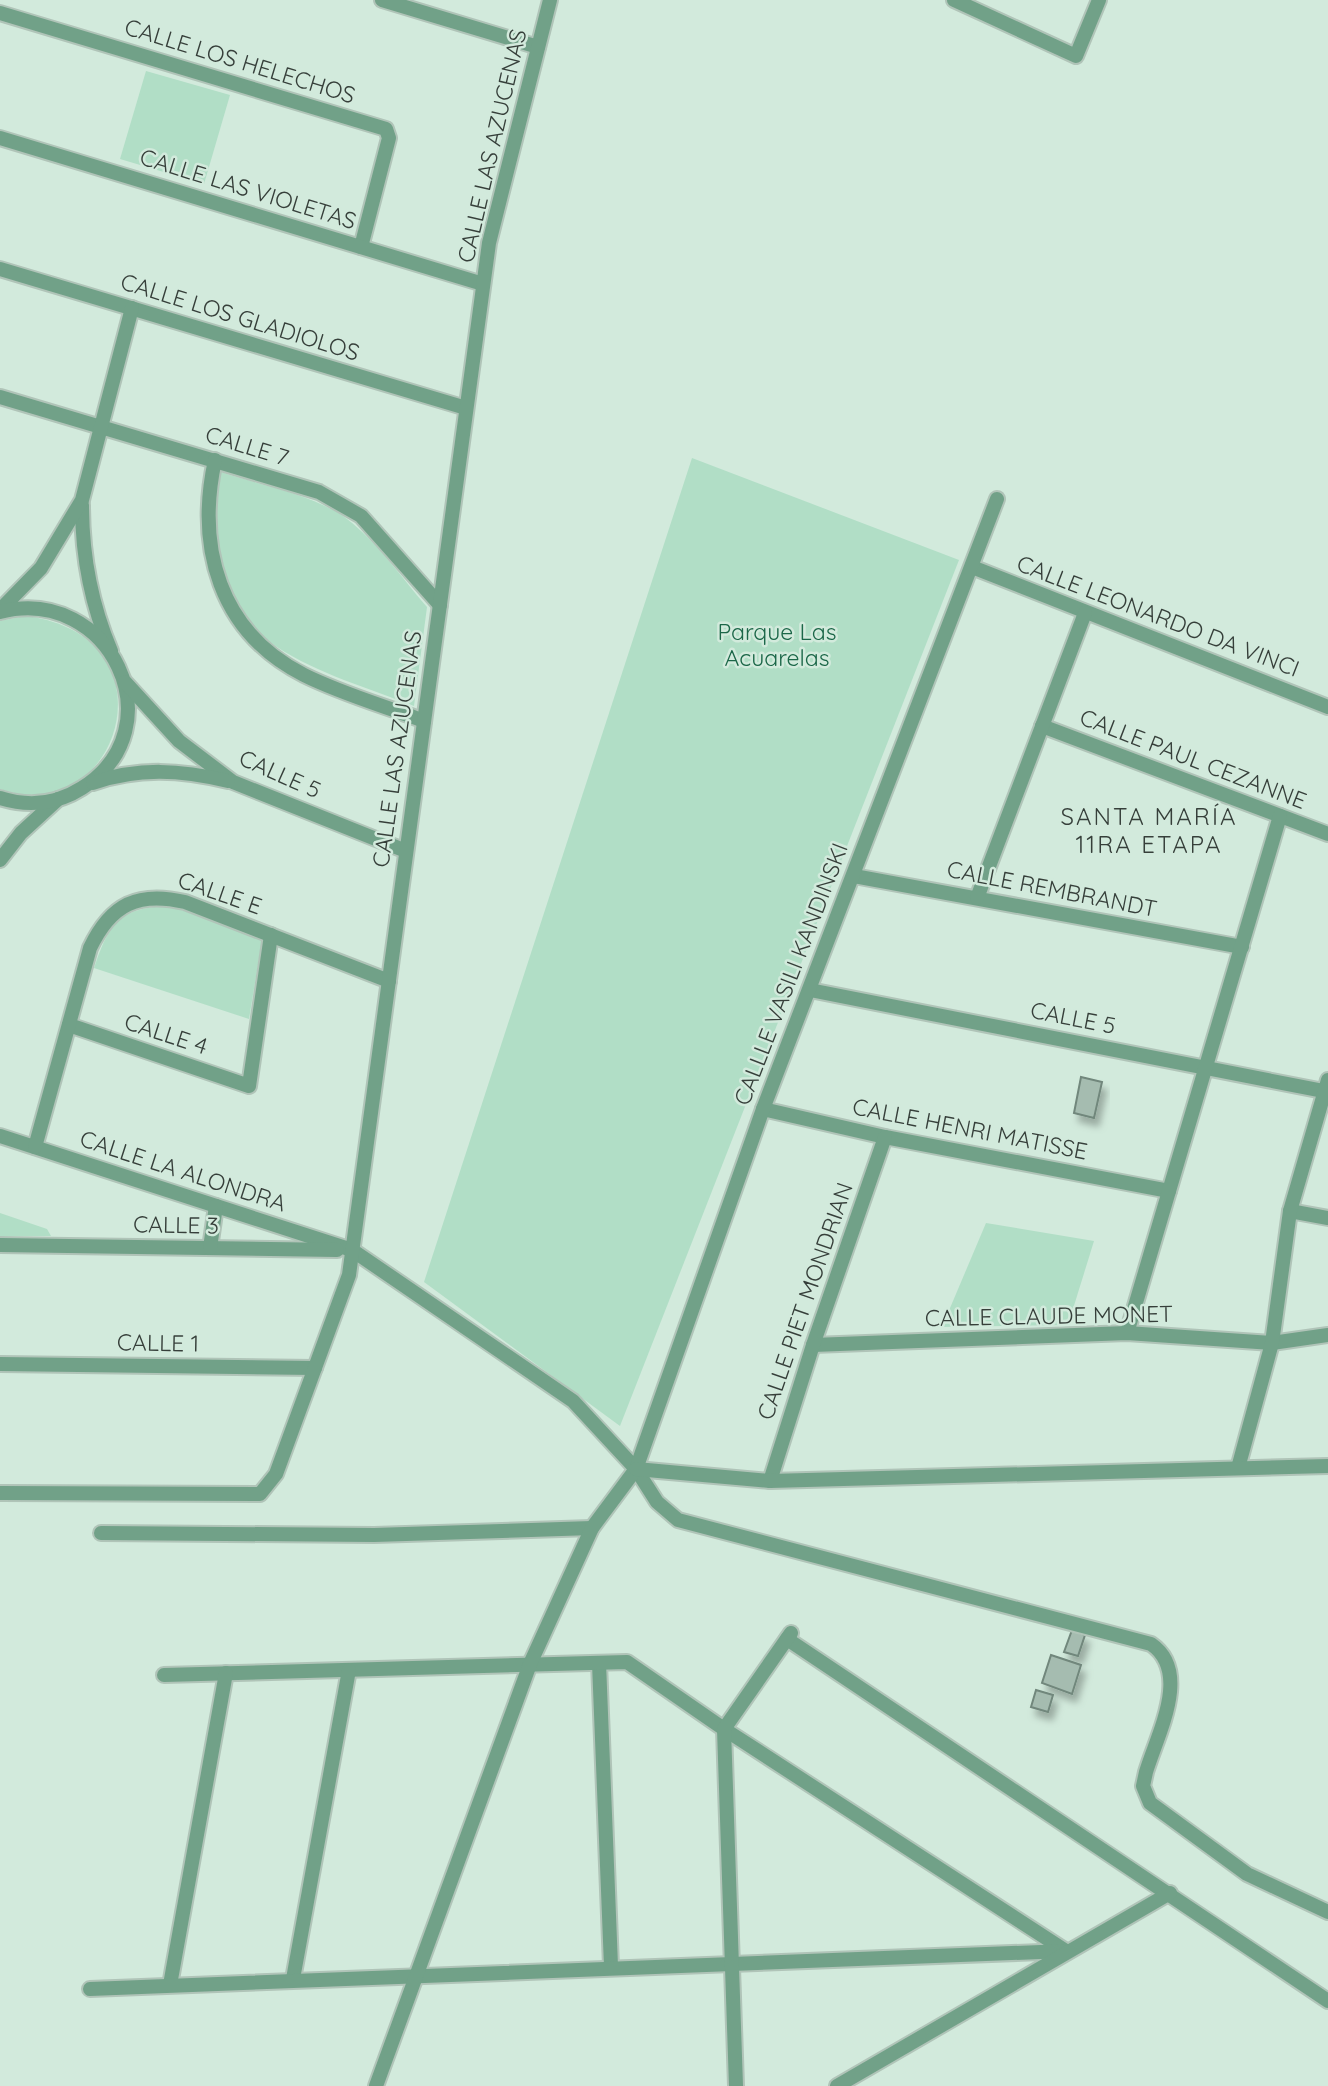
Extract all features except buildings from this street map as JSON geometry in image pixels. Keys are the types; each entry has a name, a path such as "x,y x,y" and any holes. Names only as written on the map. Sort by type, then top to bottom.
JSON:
{"street":[{"path":"382,0 538,47"},
{"name":"CALLE LAS AZUCENAS","path":"0,1493 260,1494 276,1474 349,1275 489,243 550,0"},
{"path":"964,2 1076,56 1098,0"},
{"name":"CALLE LOS HELECHOS","path":"0,13 386,129 389,138 361,247"},
{"name":"CALLE LAS VIOLETAS","path":"0,138 484,284"},
{"name":"CALLE LOS GLADIOLOS","path":"0,269 466,408"},
{"path":"0,611 41,568 82,500 132,308"},
{"name":"CALLE 7","path":"0,397 102,425 319,492 361,516 440,605"},
{"path":"215,460 206,510 208,539 225,595 240,620 266,648 304,675 424,721"},
{"name":"CALLLE VASILI KANDINSKI","path":"376,2086 530,1664 592,1528 636,1469 763,1110 997,499"},
{"path":"82,500 86,575 99,622 124,682 127,715 124,731 110,761 87,785"},
{"name":"CALLE LEONARDO DA VINCI","path":"972,567 1328,707"},
{"path":"0,611 30,607 61,613 89,628 111,651"},
{"path":"977,898 1085,613"},
{"name":"CALLE 5","path":"124,682 179,741 233,782 407,851"},
{"name":"CALLE PAUL CEZANNE","path":"1042,726 1328,834"},
{"path":"0,860 20,833 58,799 87,785 134,772 167,770 233,782"},
{"path":"0,798 26,803 58,799"},
{"path":"1128,1334 1280,816"},
{"name":"CALLE REMBRANDT","path":"853,876 1241,947"},
{"name":"CALLE E","path":"35,1147 90,948 99,928 116,910 138,899 162,897 185,902 389,981"},
{"name":"CALLE 4","path":"69,1026 249,1086 271,935"},
{"name":"CALLE 5","path":"810,990 1206,1068 1327,1088"},
{"path":"1238,1468 1272,1343 1290,1211 1327,1088"},
{"name":"CALLE HENRI MATISSE","path":"763,1110 885,1137 1169,1191"},
{"name":"CALLE LA ALONDRA","path":"0,1136 352,1250 573,1401 636,1469 646,1488 678,1520 1151,1644 1168,1662 1172,1679 1143,1786 1150,1803 1247,1874 1328,1912"},
{"name":"CALLE PIET MONDRIAN","path":"770,1480 813,1345 885,1137"},
{"path":"210,1248 216,1206"},
{"path":"1290,1211 1328,1218"},
{"name":"CALLE 3","path":"0,1245 352,1250"},
{"name":"CALLE CLAUDE MONET","path":"813,1345 1128,1334 1272,1343 1328,1335"},
{"name":"CALLE 1","path":"0,1364 315,1368"},
{"path":"636,1469 770,1480 1328,1466"},
{"path":"102,1533 374,1535 592,1528"},
{"path":"736,2086 724,1729 790,1635 1328,2001"},
{"path":"164,1675 627,1662 724,1729 1066,1951"},
{"path":"599,1663 611,1966"},
{"path":"293,1979 349,1670"},
{"path":"170,1984 226,1673"},
{"path":"837,2086 1170,1893"},
{"path":"90,1989 611,1966 1066,1951"}],"green space":[{"path":"146,71 230,95 204,184 120,159"},
{"name":"Parque Las Acuarelas","path":"692,458 959,560 620,1426 424,1282"},
{"path":"221,472 320,503 347,519 399,573 427,607 414,706 344,680 293,657 263,636 251,622 231,588 218,551 215,515"},
{"path":"25,616 73,630 103,657 117,690 116,725 102,757 77,782 42,794 0,789 0,621"},
{"path":"171,906 262,940 249,1019 94,968 105,939 119,920 140,910"},
{"path":"0,1213 47,1229 51,1236 0,1236"},
{"path":"986,1223 1094,1241 1068,1325 942,1327"}],"district":[{"name":"SANTA MARÍA 11RA ETAPA","path":"1149,831"}]}
